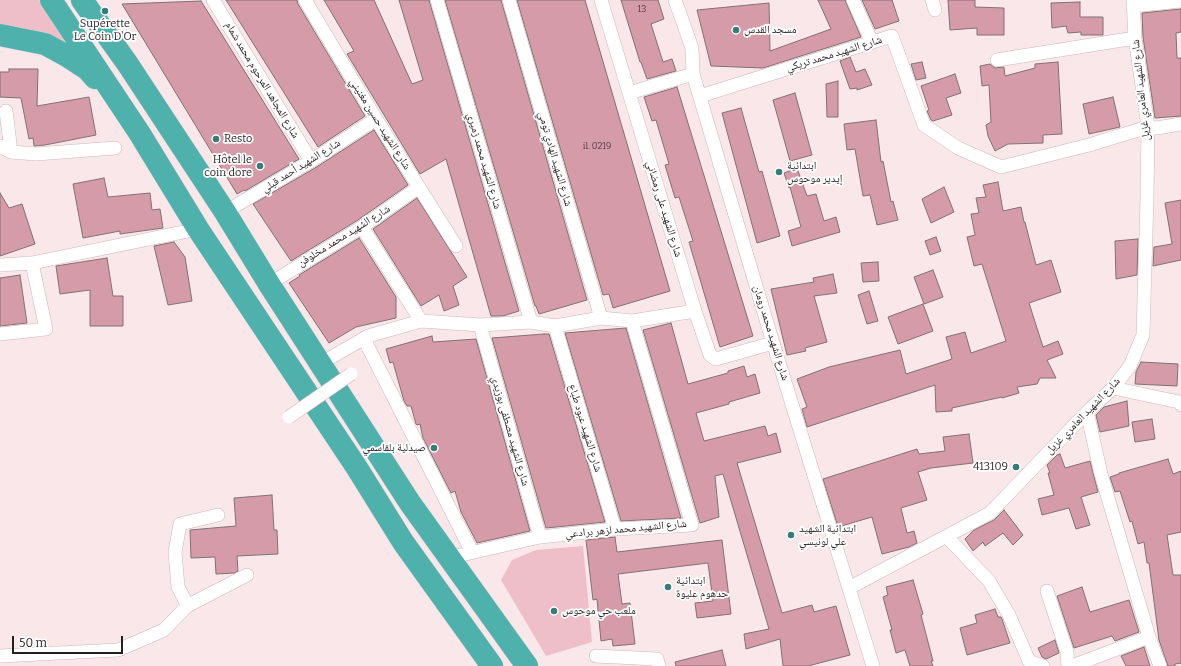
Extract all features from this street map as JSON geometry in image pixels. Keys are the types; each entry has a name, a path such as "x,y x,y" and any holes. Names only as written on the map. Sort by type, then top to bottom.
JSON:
{"highway":[{"path":"51,0 140,134 198,229 357,468 403,542 492,666"},
{"path":"83,0 127,63 225,212 269,284 410,503 448,558 527,666"},
{"path":"0,35 45,44 67,56 86,69 110,96 140,134"}],"street":[{"name":"شارع المجاهد المرحوم محمد شمام","path":"213,0 311,160"},
{"name":"شارع الشهيد حسين مغنيني","path":"305,0 376,118 456,246"},
{"name":"شارع الشهيد محمد زميري","path":"437,0 531,322"},
{"name":"شارع الشهيد الهادي تومي","path":"509,0 601,318"},
{"name":"شارع الشهيد على رمضاني","path":"601,0 695,311 710,355 716,359 773,343"},
{"name":"شارع الشهيد محمد رومان","path":"675,0 692,48 693,74 773,343 873,666"},
{"path":"853,0 872,42"},
{"path":"1133,3 1181,1"},
{"name":"شارع الشهيد العامري غزيل","path":"849,588 990,513 1087,412 1113,388 1130,366 1143,335 1148,127 1135,38 1133,3"},
{"name":"شارع الشهيد محمد تريكي","path":"700,96 892,36 924,125 958,148 1001,166 1089,145 1148,127 1157,128 1181,124"},
{"path":"997,60 1135,38"},
{"path":"629,93 693,74"},
{"path":"6,112 5,149 36,154 114,148"},
{"name":"شارع الشهيد أحمد قبلي","path":"225,212 311,160 376,118"},
{"name":"شارع الشهيد محمد مخلوفن","path":"269,284 362,227 419,187"},
{"path":"362,227 421,322"},
{"path":"0,266 32,263 198,229"},
{"path":"0,334 46,329 32,263"},
{"path":"320,364 364,338 421,322 480,325 531,322 555,326 601,318 632,320 695,311"},
{"name":"شارع الشهيد محمد لزهر برادعي","path":"448,558 540,537 615,529 692,525 632,320"},
{"name":"شارع الشهيد مصطفى بوزيدي","path":"480,325 540,537"},
{"name":"شارع الشهيد عبود طباع","path":"555,326 615,529"},
{"path":"364,338 472,552"},
{"path":"289,417 351,374"},
{"path":"1113,388 1179,402 1181,405"},
{"path":"1087,412 1102,474 1149,637 1160,666"},
{"path":"188,606 178,587 175,552 180,524 218,515"},
{"path":"947,537 989,581 1009,615 1029,661 1043,666"},
{"path":"0,656 118,650 164,630 188,606 247,575"},
{"path":"1047,591 1067,652 1068,666"},
{"path":"1072,666 1149,637"},
{"path":"596,656 657,659 659,666"}],"shaded area":[{"path":"0,0 39,0 73,51 40,34 21,28 0,25"},
{"name":"ملعب حي موحوس","path":"583,546 592,642 546,656 501,580 512,560 536,550"}],"building":[{"path":"226,0 297,0 365,116 318,147"},
{"path":"324,0 374,0 412,84 423,80 399,0 429,0 519,311 503,316 491,316 446,159 420,174 347,54 354,51"},
{"path":"445,0 501,0 587,300 539,314 535,306"},
{"path":"517,0 585,0 670,291 613,308 609,294 603,295"},
{"path":"621,0 658,0 664,19 651,24 663,62 672,59 676,71 647,79 640,62"},
{"name":"مسجد القدس","path":"818,0 845,0 861,37 763,68 711,66 697,10 769,3 770,51 831,29"},
{"path":"862,0 892,0 899,21 875,29"},
{"path":"948,0 975,0 975,7 1004,8 1004,35 977,35 977,28 950,30"},
{"path":"201,1 299,159 245,191 244,190 237,194 122,4"},
{"path":"1080,2 1080,17 1103,17 1103,35 1081,35 1081,32 1068,33 1066,26 1052,28 1051,3"},
{"path":"1181,9 1181,32 1176,33 1177,58 1181,58 1181,116 1155,118 1143,37 1142,13"},
{"path":"850,57 856,72 865,69 872,85 857,90 857,88 850,89 840,61"},
{"path":"922,62 926,78 916,80 911,64"},
{"path":"1058,62 1062,134 1043,135 1043,143 1008,144 995,151 988,136 986,125 991,122 989,85 982,86 980,66 990,64 995,68 1004,67 1005,76 1035,68 1035,64"},
{"path":"9,69 38,69 37,106 89,97 96,135 34,146 33,138 29,139 21,98 0,97 0,72 9,72"},
{"path":"955,74 961,93 946,98 952,115 933,121 931,120 927,111 929,110 921,86"},
{"path":"838,81 838,117 827,117 826,84"},
{"path":"677,87 753,336 720,347 689,242 693,241 679,197 675,198 665,165 669,164 656,120 652,121 644,97"},
{"path":"795,93 812,155 790,161 773,100"},
{"path":"1113,97 1120,127 1089,134 1083,104"},
{"path":"741,108 759,172 762,171 780,236 757,243 722,113"},
{"path":"876,120 881,162 883,161 891,202 893,201 898,220 877,225 870,195 863,196 855,149 847,150 844,124"},
{"path":"374,130 408,185 358,220 291,261 253,204 315,168"},
{"path":"797,168 807,196 816,194 824,221 836,217 840,232 792,246 788,231 801,227 790,187 789,188 784,173"},
{"path":"104,178 108,197 150,193 152,210 160,209 163,228 120,234 120,231 83,238 73,184"},
{"path":"998,182 1003,211 1021,207 1036,265 1051,260 1061,292 1029,303 1043,347 1058,341 1063,354 1047,360 1056,378 1040,378 1037,384 1017,387 1019,393 1002,398 952,408 952,411 936,412 935,385 807,427 802,409 807,407 797,379 829,367 900,350 906,374 952,359 946,337 965,332 971,353 1006,341 982,264 974,266 967,237 975,235 971,214 979,213 976,198 986,197 983,185"},
{"path":"944,187 954,212 931,223 922,199"},
{"path":"0,193 9,208 22,204 35,244 0,256"},
{"path":"417,198 467,277 453,286 459,305 444,311 439,295 421,306 373,229"},
{"path":"1181,200 1181,260 1153,266 1154,247 1172,244 1165,203"},
{"path":"936,237 941,251 930,255 925,241"},
{"path":"359,238 396,297 396,318 356,327 329,343 289,283 300,276 299,275"},
{"path":"1138,239 1137,275 1116,279 1115,241"},
{"path":"174,242 185,257 192,301 168,305 154,246"},
{"path":"107,258 113,296 123,296 123,326 90,326 90,290 60,294 56,266"},
{"path":"878,262 879,281 863,282 861,263"},
{"path":"933,270 943,297 924,304 914,277"},
{"path":"833,274 837,293 814,296 827,342 805,348 806,351 787,355 771,289 814,282 813,278"},
{"path":"20,275 27,323 0,326 0,278"},
{"path":"869,291 878,321 867,324 858,295"},
{"path":"923,304 933,331 898,344 888,317"},
{"path":"671,323 688,384 728,373 728,371 744,366 747,377 755,374 760,393 729,402 729,404 696,413 704,441 765,426 768,436 776,433 781,452 737,463 782,613 812,605 814,612 836,606 850,655 808,666 783,666 780,639 746,649 744,634 769,629 723,474 715,476 719,517 700,523 643,330"},
{"path":"626,328 681,518 621,521 565,333"},
{"path":"549,334 605,522 546,528 492,338"},
{"path":"432,336 433,342 476,339 530,531 477,543 461,512 455,491 451,493 423,438 420,424 416,424 411,406 407,406 404,401 393,362 390,363 386,349"},
{"path":"1141,362 1178,364 1177,386 1135,384 1136,372"},
{"path":"1127,401 1129,426 1100,432 1096,415 1104,407"},
{"path":"1152,419 1155,439 1135,442 1132,422"},
{"path":"969,434 973,463 931,468 918,472 927,500 901,508 907,533 914,531 917,543 909,547 882,554 872,517 838,527 823,479 917,449 919,454 945,451 943,437"},
{"path":"1060,454 1065,468 1090,461 1098,492 1081,497 1090,525 1076,529 1069,508 1042,515 1038,499 1054,495 1047,465"},
{"path":"1168,459 1173,474 1181,471 1181,532 1167,535 1173,575 1181,575 1181,663 1175,664 1175,666 1168,666 1159,640 1149,563 1147,563 1144,542 1138,544 1132,521 1130,522 1120,491 1115,492 1110,477"},
{"path":"272,495 274,530 277,530 278,554 237,556 238,571 234,573 216,574 215,557 191,558 190,530 236,526 234,498"},
{"path":"1004,510 1023,535 1013,545 1003,533 985,546 983,542 973,551 965,539 974,530 994,520"},
{"path":"615,537 617,552 722,540 731,614 697,618 695,603 713,601 708,563 618,574 622,604 630,603 635,644 613,646 612,639 601,641 597,599 593,600 586,540"},
{"path":"913,580 923,614 921,615 933,666 910,666 905,650 896,653 890,630 892,630 883,597 888,595 886,587"},
{"path":"1082,587 1090,612 1129,600 1139,632 1115,641 1112,636 1074,648 1057,596"},
{"path":"995,609 998,617 1001,617 1002,619 1010,643 967,655 960,628 977,623 975,615"},
{"path":"1055,640 1059,653 1046,659 1042,657 1038,648"},
{"path":"1144,647 1150,666 1126,666 1121,656"},
{"path":"722,650 726,666 676,666 675,662"}],"place":[{"name":"Supérette Le Coin D'Or","path":"105,11"},
{"name":"مسجد القدس","path":"736,30"},
{"name":"Resto","path":"216,139"},
{"name":"Hôtel le coin dore","path":"260,166"},
{"name":"ابتدائية إيدير موحوس","path":"779,172"},
{"name":"صيدلية بلقاسمي","path":"434,448"},
{"name":"413109","path":"1016,467"},
{"name":"ابتدائية الشهيد علي لونيسي","path":"791,535"},
{"name":"ابتدائية حدهوم عليوة","path":"668,587"},
{"name":"ملعب حي موحوس","path":"554,611"}]}
